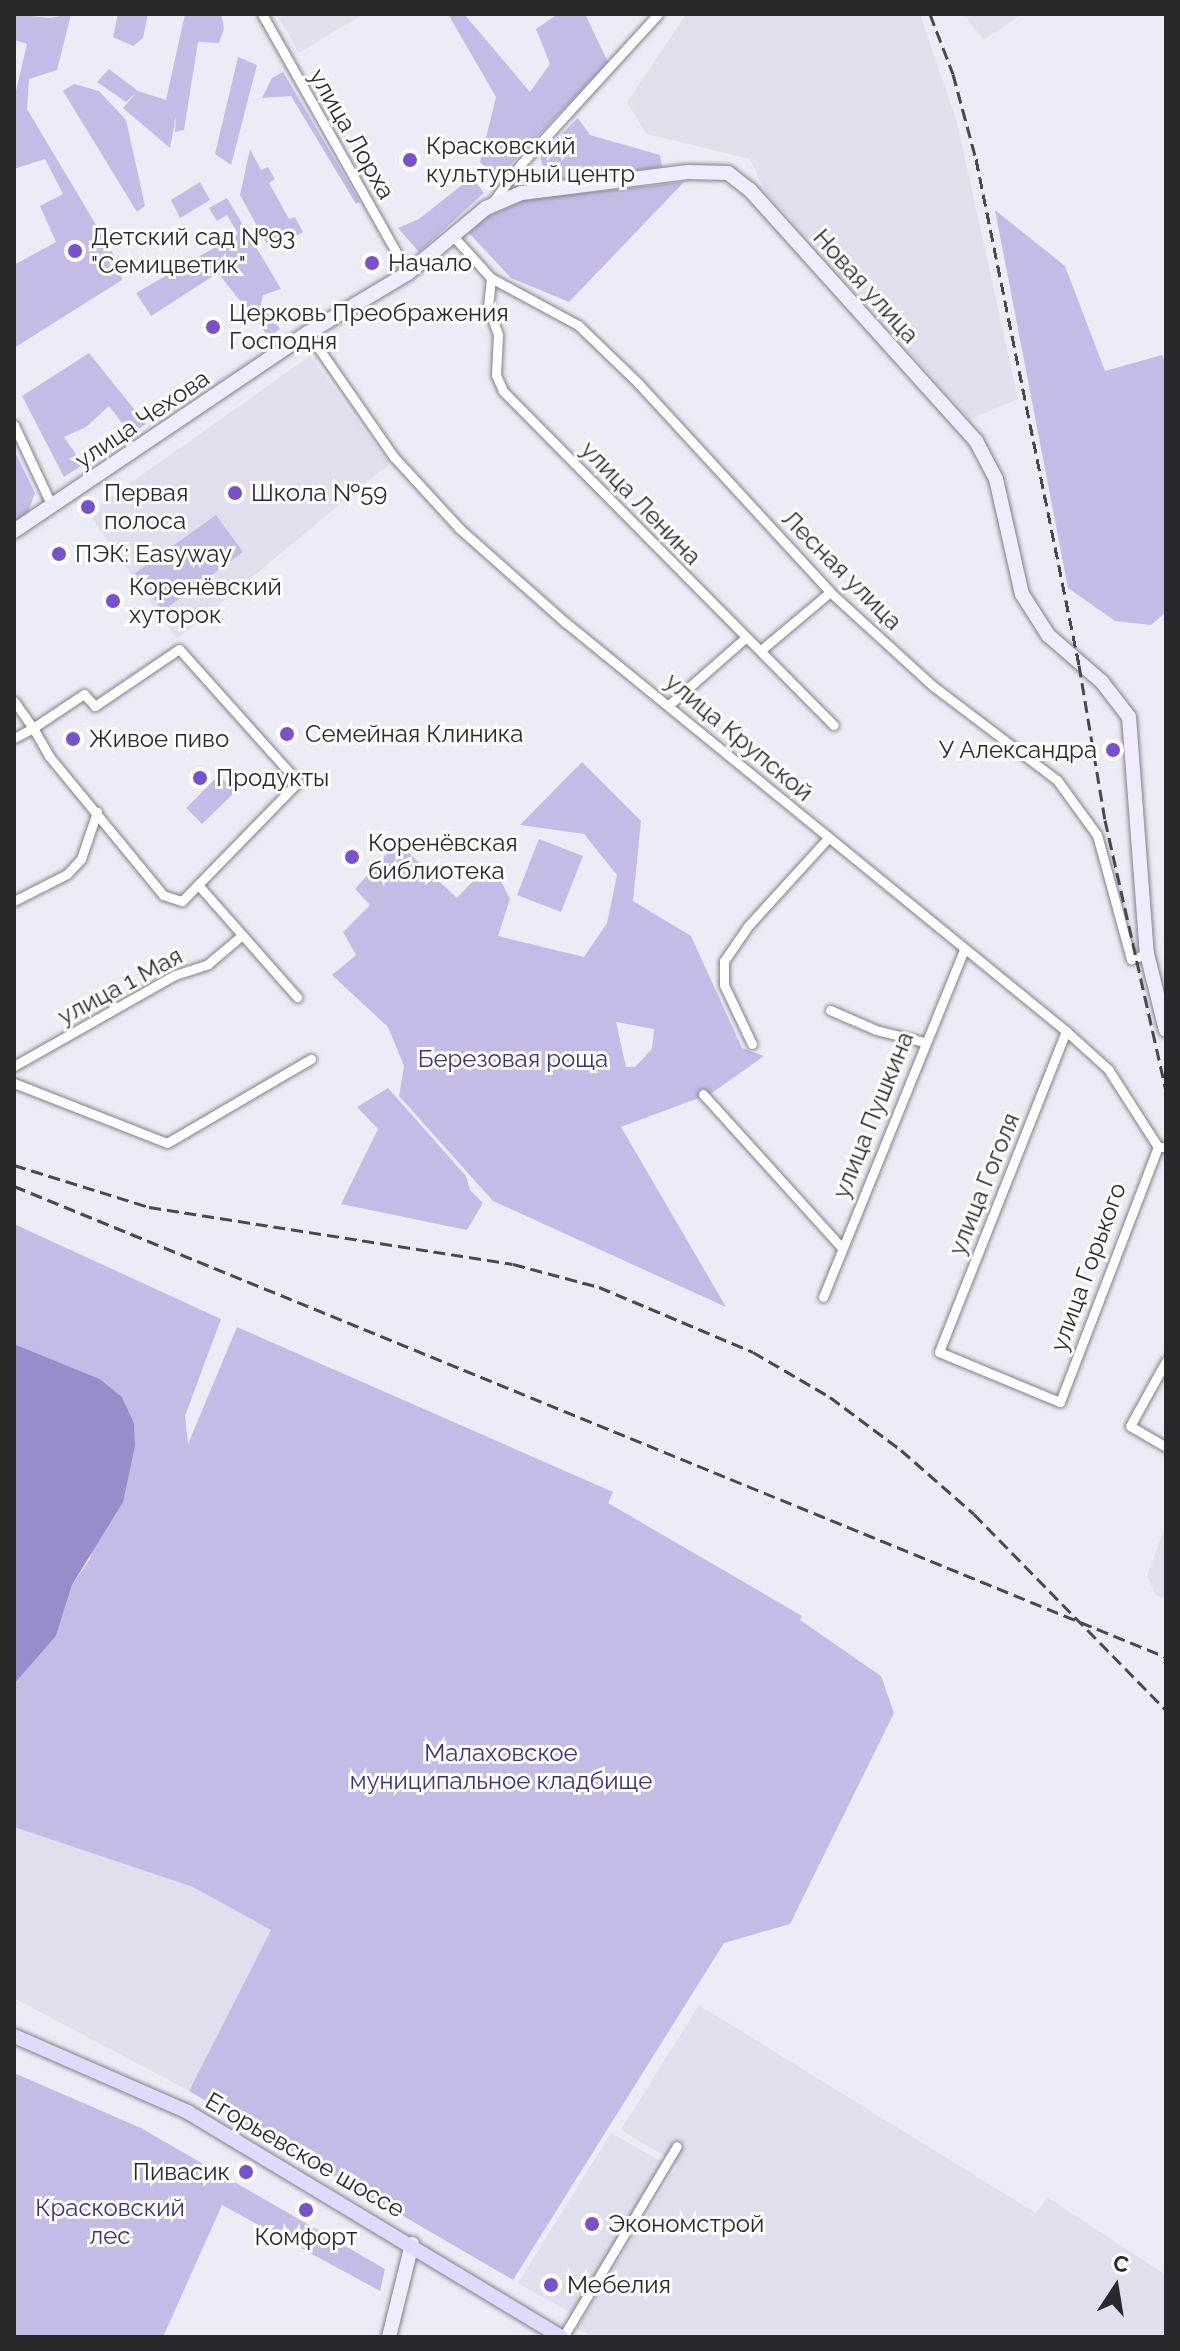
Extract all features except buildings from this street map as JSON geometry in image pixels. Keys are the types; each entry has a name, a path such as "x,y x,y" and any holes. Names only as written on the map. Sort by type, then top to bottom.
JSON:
{"main road":[{"name":"Новая улица","path":"453,236 486,208 522,193 715,170 750,190 976,441 996,479 1022,594 1064,653 1102,682 1129,717 1147,954 1166,1030"},
{"name":"улица Чехова","path":"14,531 308,333 408,273 453,236"},
{"name":"Егорьевское шоссе","path":"14,2036 176,2106 412,2244 562,2337"},
{"path":"389,2337 412,2244"}],"street":[{"name":"улица Лорха","path":"262,14 408,273"},
{"name":"Новая улица","path":"486,208 515,177 521,164 658,14"},
{"path":"515,177 515,189 522,193"},
{"name":"Лесная улица","path":"453,236 491,278 578,325 830,592 933,686 1057,780 1097,835 1131,959 1147,954"},
{"name":"улица Ленина","path":"491,278 488,307 498,335 496,375 503,391 744,639 761,650 833,725"},
{"name":"улица Крупской","path":"308,333 394,457 459,528 565,622 670,704 828,838 1066,1031 1129,1094 1162,1147"},
{"path":"14,425 52,506"},
{"path":"761,650 830,592"},
{"path":"670,704 744,639"},
{"path":"14,701 33,728 49,756 163,895 182,901 200,887 298,782 179,649 95,706 84,694 33,728 14,738"},
{"path":"14,901 67,874 81,859 97,812"},
{"path":"752,1044 724,985 724,961 748,926 828,838"},
{"path":"200,887 297,997"},
{"name":"улица 1 Мая","path":"14,1066 175,975 208,964 241,936"},
{"name":"улица Пушкина","path":"823,1297 924,1042 964,950"},
{"path":"830,1010 876,1030 924,1042"},
{"name":"улица Гоголя","path":"1060,1402 939,1352 1066,1031"},
{"path":"14,1083 167,1143 311,1059"},
{"path":"703,1094 842,1248"},
{"name":"улица Горького","path":"1060,1402 1162,1147"},
{"path":"1166,1361 1130,1426 1166,1447"},
{"path":"562,2337 677,2146"}],"shaded area":[{"path":"277,14 363,14 299,53"},
{"path":"686,14 920,14 957,123 1018,399 970,419 765,191 750,159 647,134 627,102"},
{"path":"963,14 1018,14 1019,16 984,40"},
{"name":"Школа №59","path":"310,356 389,464 177,639 88,513"},
{"path":"14,1344 100,1379 122,1397 134,1423 135,1446 123,1502 72,1585 56,1636 14,1684"},
{"path":"1166,1525 1166,1599 1156,1595 1147,1576"},
{"path":"14,1827 193,1887 271,1930 189,2091 14,1998"},
{"path":"699,2005 1036,2213 1047,2197 1166,2275 1166,2337 593,2337 577,2328 678,2164 621,2130"},
{"name":"Экономстрой","path":"611,2133 664,2163 574,2315 518,2283"}],"green space":[{"name":"Детский сад №93 \"Семицветик\"","path":"14,14 50,18 71,14 57,70 29,79 27,109 117,260 122,280 14,348 14,265 56,242 40,206 63,194 45,159 14,169 14,99 27,44 14,40"},
{"path":"118,14 148,14 143,38 133,46 113,37"},
{"path":"185,14 221,14 224,28 219,43 198,42 184,130 175,132 176,116 170,148 123,108 137,92 126,102 97,82 109,69 138,91 166,100"},
{"path":"448,14 464,14 530,92 550,64 536,29 558,14 585,14 608,62 497,179 480,162 496,97"},
{"path":"238,57 257,65 231,165 215,154"},
{"path":"283,72 360,202 356,204 291,96 262,98 272,78"},
{"path":"74,84 99,91 126,120 145,206 137,212 63,91"},
{"path":"578,118 590,135 660,155 662,167 557,180 543,169 540,155"},
{"path":"250,149 261,170 268,167 275,179 269,183 289,219 295,217 303,232 296,236 288,231 274,239 274,246 266,242 240,195"},
{"path":"472,177 484,193 419,252 398,228 419,219"},
{"path":"200,182 210,200 180,218 171,200"},
{"path":"684,182 569,302 511,278 469,233 487,217 528,199"},
{"path":"227,198 281,289 263,295 261,304 280,329 269,337 218,273 151,316 136,293 238,234 227,215 217,221 209,208"},
{"path":"995,210 1065,266 1105,371 1162,355 1166,364 1166,612 1151,625 1115,621 1068,588"},
{"path":"89,353 146,424 64,477 22,396","holes":["109,406 125,427 79,459 64,437 86,427"]},
{"path":"14,450 35,493 25,520 14,525"},
{"path":"216,515 243,552 163,611 135,573"},
{"name":"Березовая роща","path":"582,762 641,821 633,901 691,936 742,1048 764,1056 712,1093 621,1127 726,1307 493,1201 399,1096 404,1066 388,1027 332,975 356,955 343,932 370,905 355,889 397,842 457,898 491,862 510,899 498,936 584,957 607,923 617,875 584,834 520,825","holes":["616,1022 654,1029 652,1049 635,1067 626,1067"]},
{"path":"219,775 235,792 202,824 186,808"},
{"path":"539,839 583,856 561,912 517,895"},
{"path":"388,1088 466,1176 470,1190 483,1203 467,1230 341,1204 378,1129 357,1107"},
{"name":"Малаховское муниципальное кладбище","path":"14,1224 221,1319 185,1416 188,1444 237,1327 613,1492 608,1503 802,1616 800,1620 881,1676 894,1713 790,1924 724,1943 513,2280 189,2091 271,1930 193,1887 14,1827 14,1684 56,1636 72,1585 90,1559 134,1423 122,1397 100,1379 14,1344"},
{"name":"Красковский лес","path":"14,2073 141,2128 385,2269 380,2291 222,2205 163,2337 14,2337"}],"railway":[{"path":"930,14 953,74 976,159 1079,665 1105,820 1166,1091"},
{"path":"14,1165 149,1207 513,1264 599,1287 753,1352 830,1397 901,1450 974,1514 1166,1710"},
{"path":"14,1186 1166,1657"}],"place":[{"name":"Красковский культурный центр","path":"410,160"},
{"name":"Детский сад №93 \"Семицветик\"","path":"75,251"},
{"name":"Начало","path":"372,263"},
{"name":"Церковь Преображения Господня","path":"213,327"},
{"name":"Школа №59","path":"235,493"},
{"name":"Первая полоса","path":"88,507"},
{"name":"ПЭК: Easyway","path":"59,554"},
{"name":"Коренёвский хуторок","path":"113,601"},
{"name":"Семейная Клиника","path":"287,734"},
{"name":"Живое пиво","path":"73,739"},
{"name":"У Александра","path":"1113,750"},
{"name":"Продукты","path":"200,778"},
{"name":"Коренёвская библиотека","path":"352,857"},
{"name":"Пивасик","path":"246,2172"},
{"name":"Комфорт","path":"306,2210"},
{"name":"Экономстрой","path":"592,2224"},
{"name":"Мебелия","path":"551,2285"}]}
